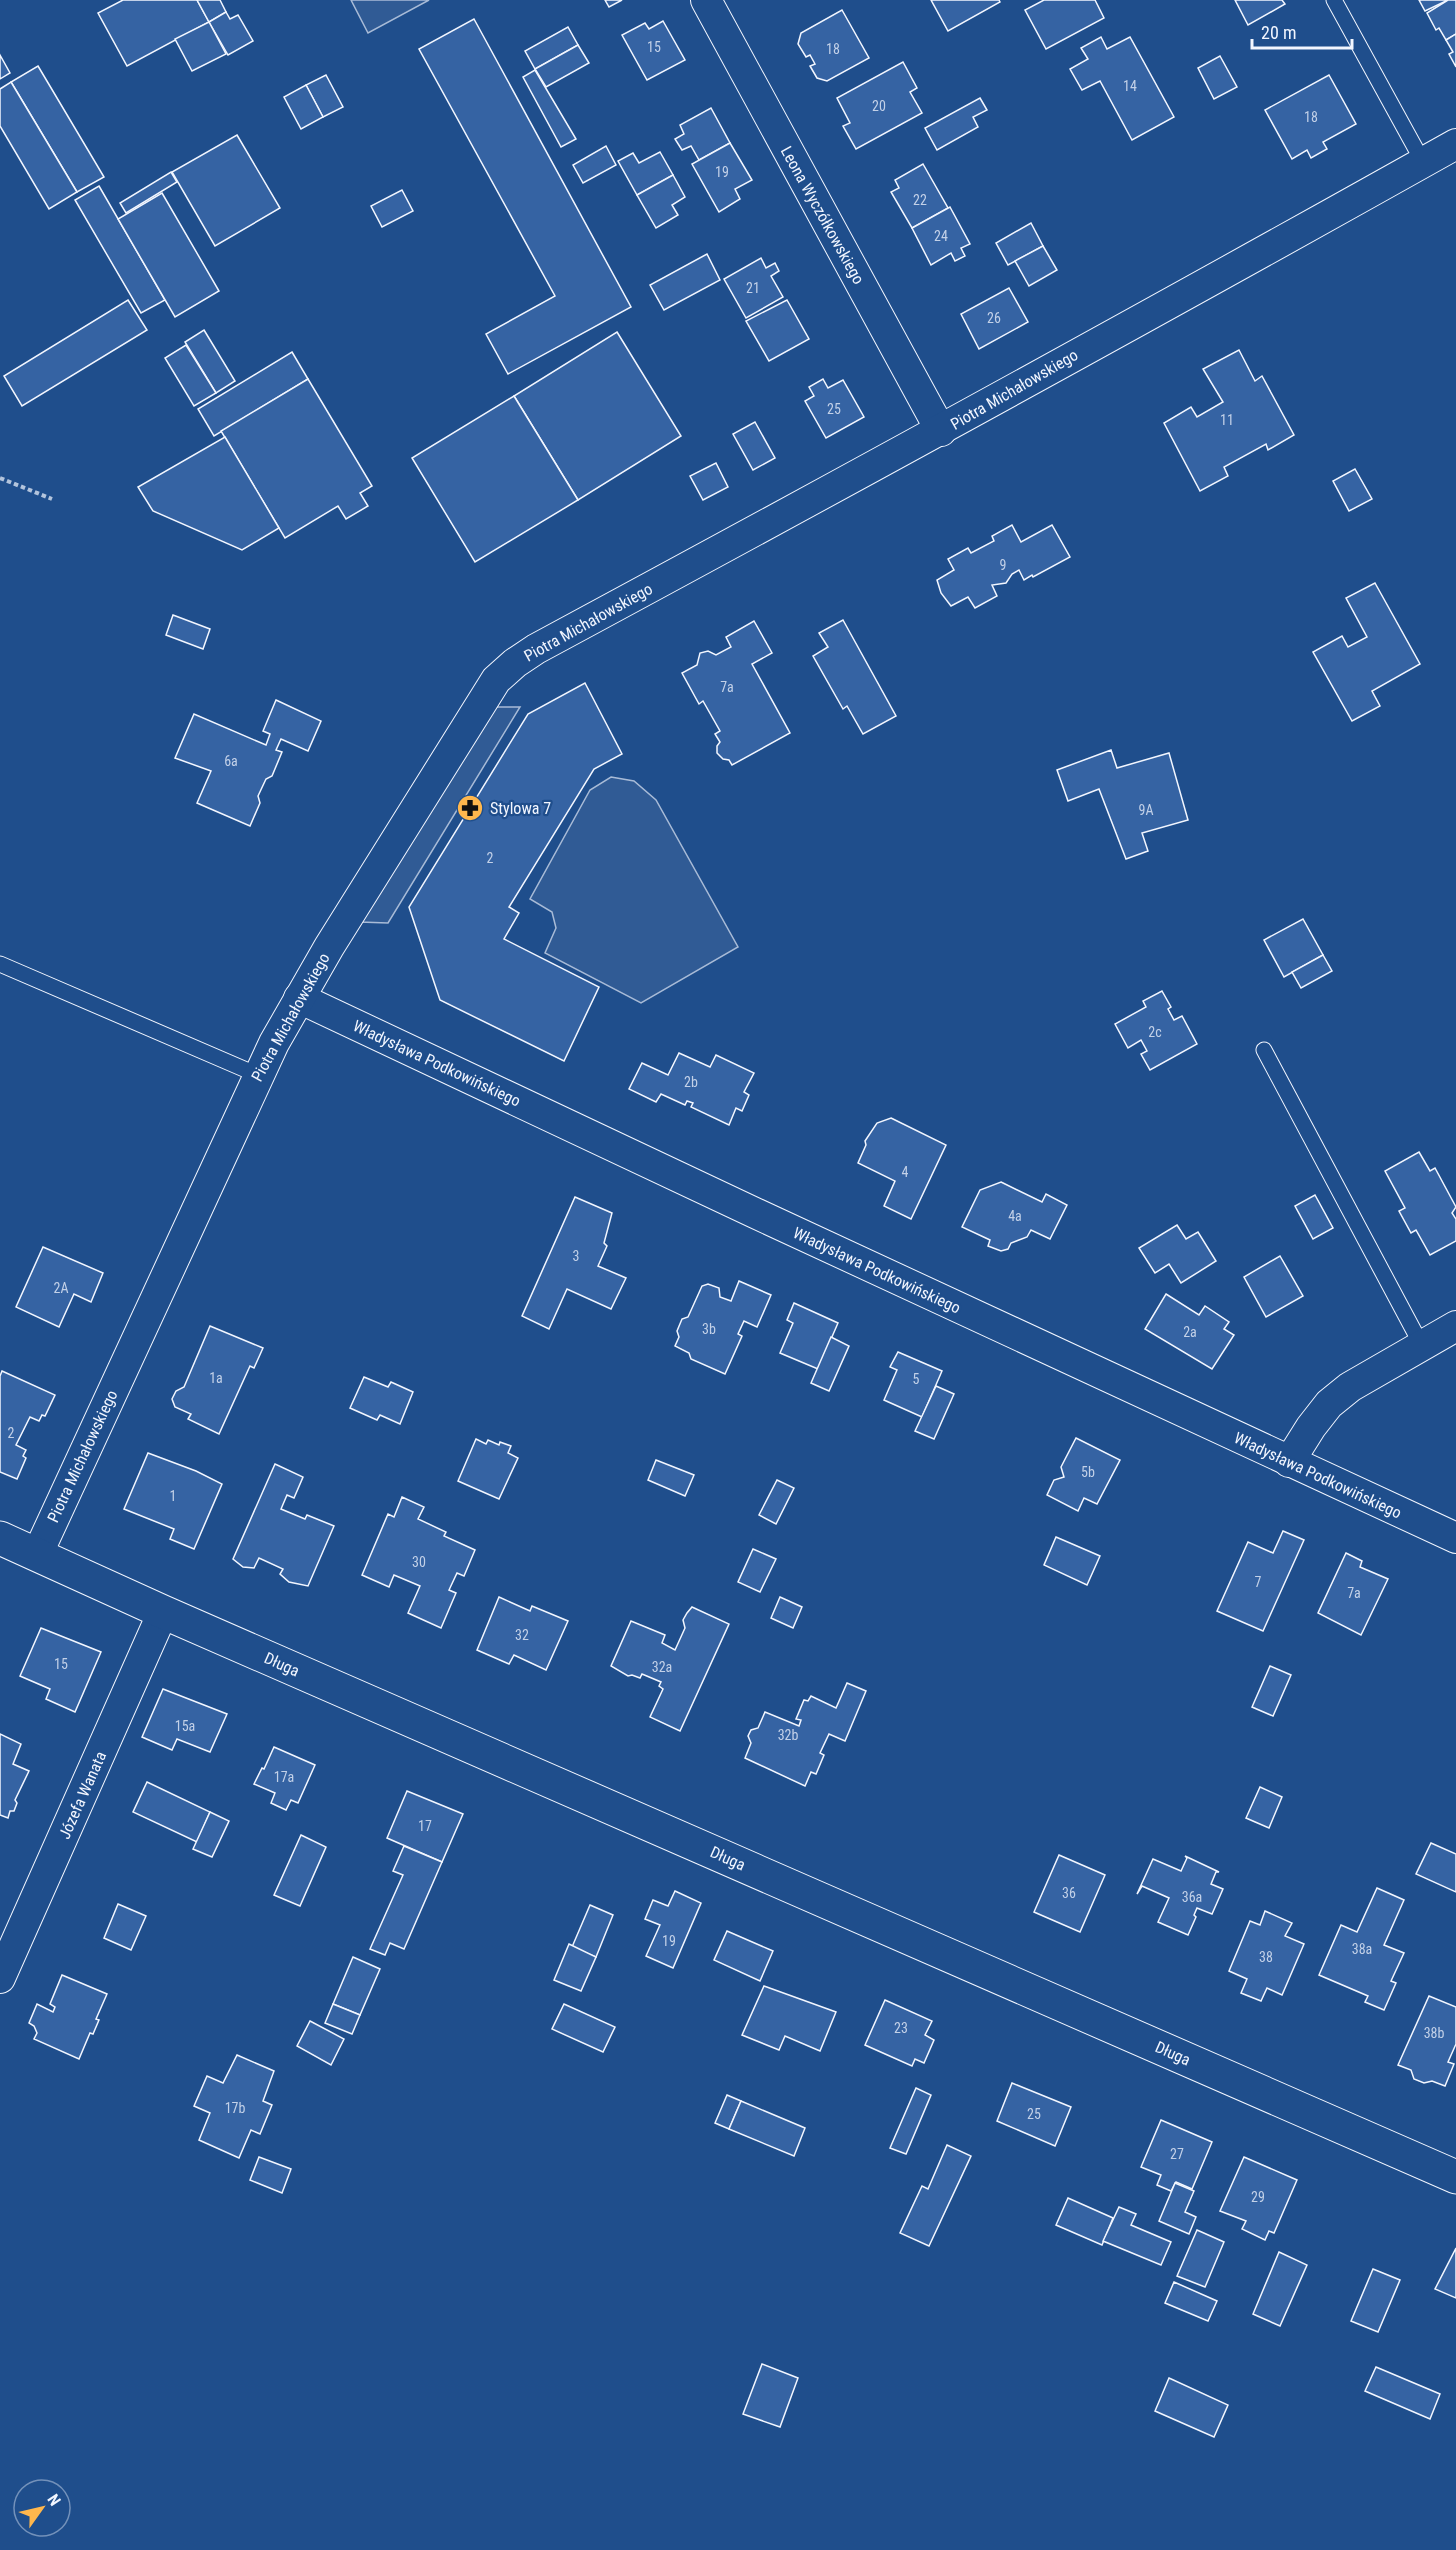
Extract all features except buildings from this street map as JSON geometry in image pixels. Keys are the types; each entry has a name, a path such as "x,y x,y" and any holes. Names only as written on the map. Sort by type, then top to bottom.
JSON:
{"street":[{"name":"Leona Wyczółkowskiego","path":"706,0 941,430"},
{"name":"Piotra Michałowskiego","path":"37,1555 258,1075 299,998 496,680 536,650 941,430 1456,144"},
{"name":"Władysława Podkowińskiego","path":"299,998 1456,1538"},
{"path":"1289,1462 1329,1404 1350,1387 1456,1326"},
{"name":"Długa","path":"0,1538 163,1612 1456,2177"},
{"name":"Józefa Wanata","path":"0,1978 163,1612"}],"lane":[{"path":"1334,0 1423,162"},
{"path":"0,964 258,1075"},
{"path":"1264,1050 1422,1346"}],"path":[{"path":"0,478 52,499"}],"shaded area":[{"path":"351,0 429,0 368,33"},
{"path":"493,707 520,707 388,923 360,922"},
{"path":"611,777 634,781 656,800 738,947 641,1003 545,953 556,928 552,912 530,899 590,790"}],"place":[{"name":"Stylowa 7","path":"470,808"}]}
